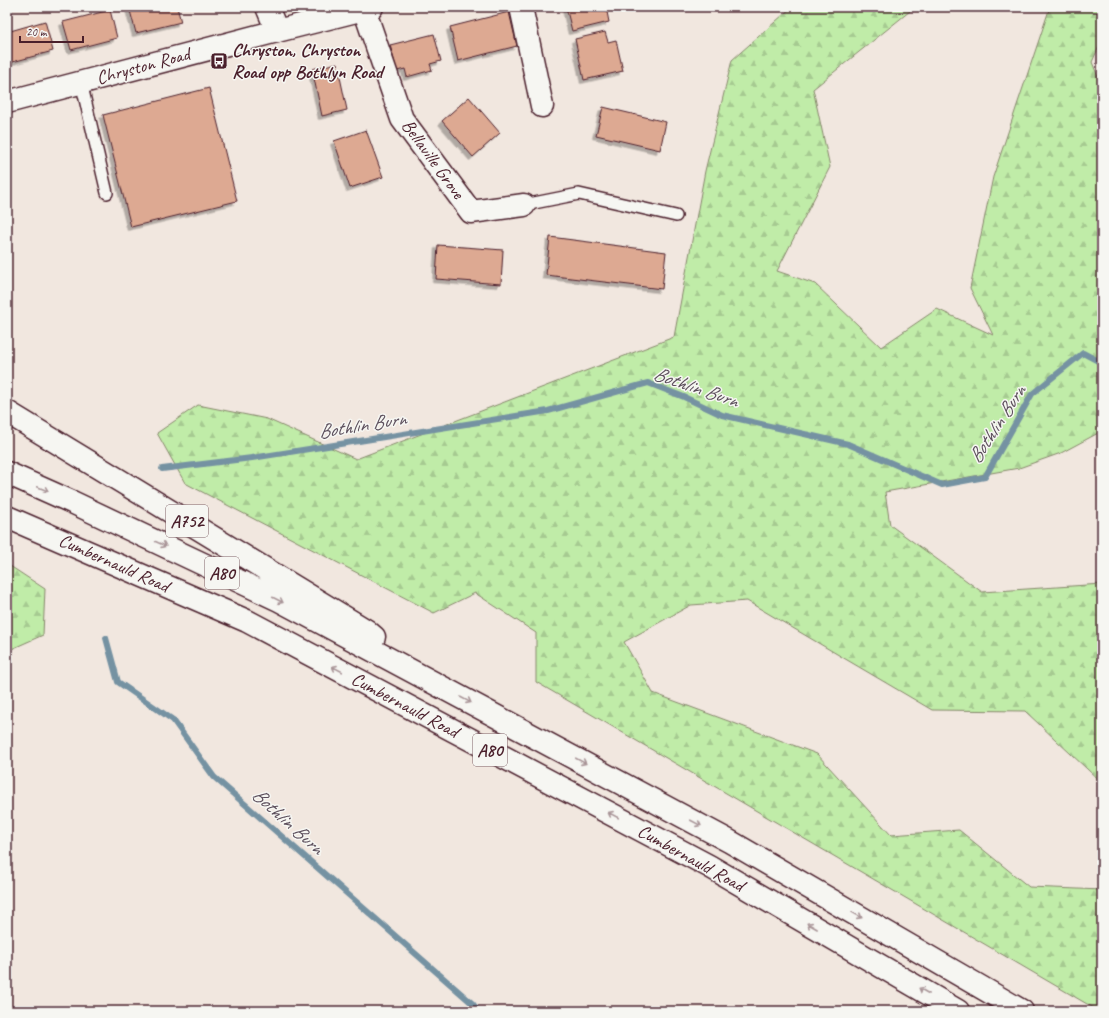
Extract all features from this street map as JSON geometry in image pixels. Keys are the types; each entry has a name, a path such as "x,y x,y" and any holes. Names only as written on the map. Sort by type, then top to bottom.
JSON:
{"main road":[{"path":"267,7 277,31"},
{"path":"521,7 542,106"},
{"name":"Chryston Road","path":"7,102 368,8"},
{"name":"Bellaville Grove","path":"368,8 402,119 471,212 524,205"},
{"name":"Cumbernauld Road","path":"7,412 367,631 432,682"},
{"name":"Cumbernauld Road","path":"7,473 72,502 279,600 729,841 1022,1011"},
{"name":"Cumbernauld Road","path":"7,517 247,621 709,866 958,1011"}],"lane":[{"path":"81,82 107,193"},
{"path":"524,205 579,194 676,216"}],"green space":[{"path":"792,7 915,7 813,89 830,167 777,271 815,284 881,347 937,309 993,335 970,288 993,177 1050,7 1102,7 1102,40 1092,62 1102,87 1102,431 1061,453 1019,468 885,492 890,525 982,592 1102,584 1102,783 1025,711 932,710 747,601 691,605 624,642 653,693 817,754 891,835 959,830 1029,887 1102,890 1102,1011 1099,1011 536,682 536,633 475,593 434,613 185,483 157,433 198,405 267,419 356,459 674,337 705,171 732,60"},
{"path":"7,564 45,589 43,635 7,651"}],"building":[{"path":"129,7 177,7 181,22 136,33"},
{"path":"566,7 606,7 609,22 572,31"},
{"path":"110,10 117,38 71,50 63,22"},
{"path":"509,12 517,46 458,61 450,27"},
{"path":"45,21 53,51 9,63 7,57 7,32"},
{"path":"605,32 608,42 616,40 623,71 584,80 575,39"},
{"path":"434,34 441,61 430,64 432,70 407,77 405,69 397,71 390,45"},
{"path":"337,63 347,110 322,116 312,69"},
{"path":"209,88 237,201 131,227 103,115"},
{"path":"469,97 500,133 473,157 442,121"},
{"path":"603,107 666,122 660,150 596,135"},
{"path":"366,130 383,177 350,188 334,141"},
{"path":"550,237 666,252 662,289 546,275"},
{"path":"438,245 503,250 501,284 436,279"}],"waterway":[{"name":"Bothlin Burn","path":"162,469 252,458 548,411 648,383 684,397 722,415 848,444 942,485 985,477 1032,394 1083,353 1102,363"},
{"name":"Bothlin Burn","path":"106,638 118,682 173,720 214,777 473,1004 478,1011"}],"place":[{"name":"Chryston, Chryston Road opp Bothlyn Road","path":"219,61"}]}
